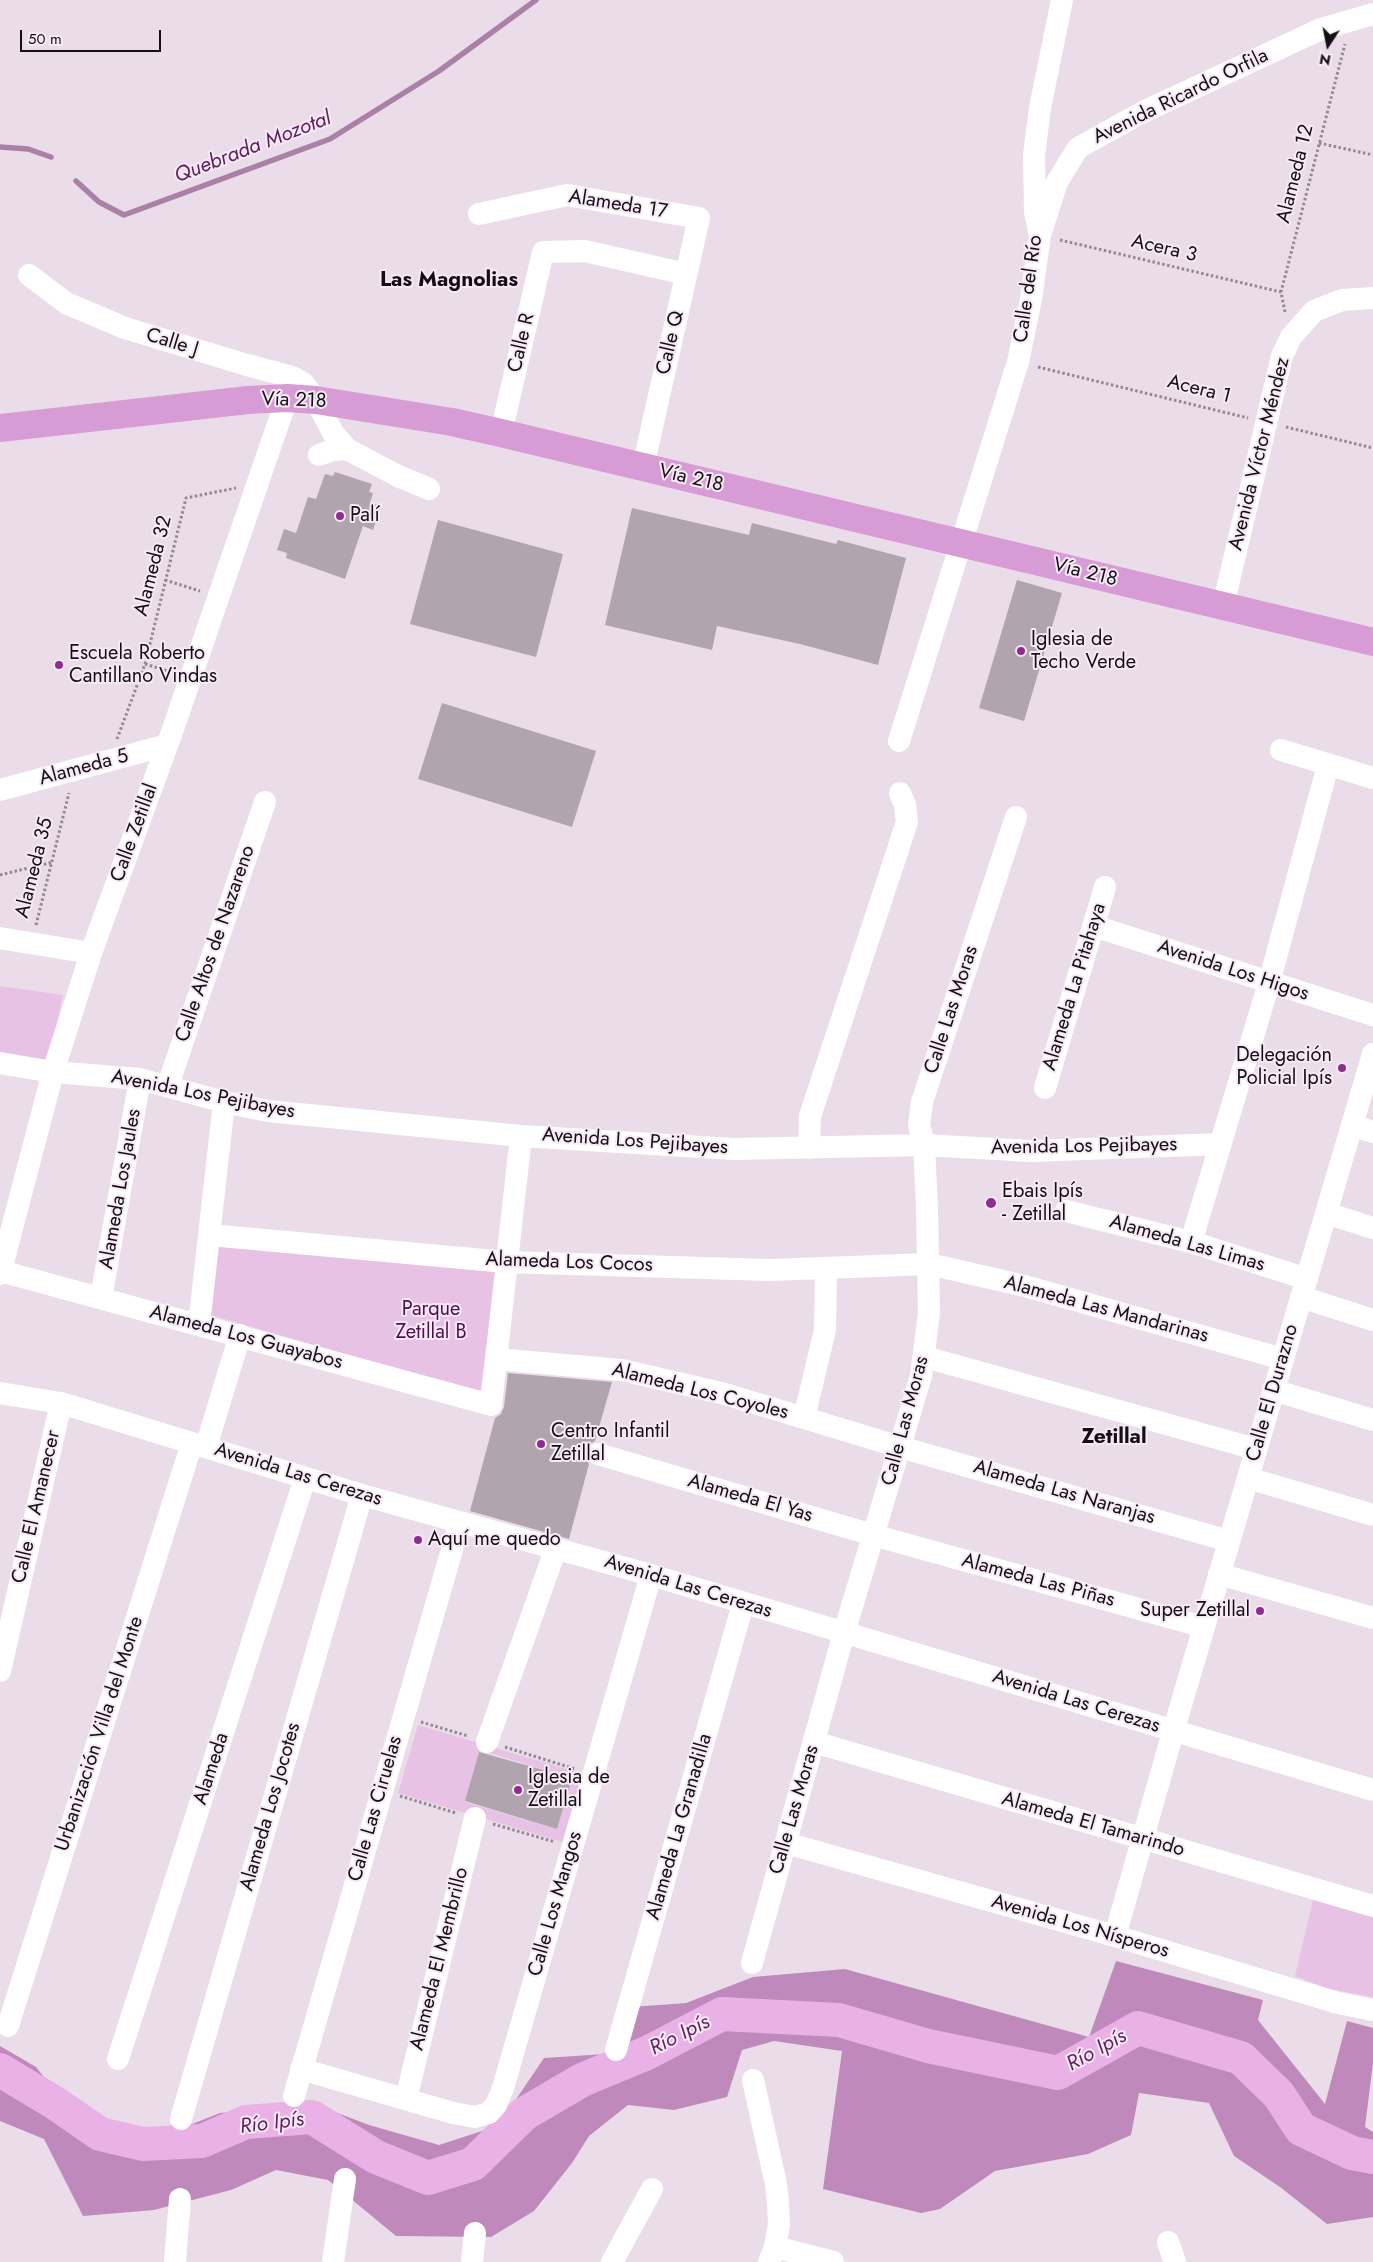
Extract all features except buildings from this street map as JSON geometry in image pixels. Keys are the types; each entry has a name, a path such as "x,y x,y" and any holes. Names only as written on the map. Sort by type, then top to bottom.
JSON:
{"main road":[{"name":"Vía 218","path":"0,428 210,404 287,398 316,400 452,422 1373,642"}],"street":[{"name":"Calle del Río","path":"899,741 1018,362 1031,300 1040,235 1035,212 1034,154 1040,108 1062,0"},
{"name":"Avenida Ricardo Orfila","path":"1040,235 1057,182 1078,148 1152,108 1321,30 1351,19 1373,14"},
{"name":"Alameda 17","path":"479,214 566,195 698,218"},
{"name":"Calle Q","path":"642,467 698,218"},
{"name":"Calle R","path":"500,433 543,252 585,251 686,274"},
{"name":"Calle J","path":"29,275 66,303 125,328 292,377 304,383 316,400 333,434 347,449"},
{"name":"Avenida Víctor Méndez","path":"1223,606 1282,356 1291,336 1314,311 1342,300 1373,298"},
{"name":"Calle Zetillal","path":"0,1272 6,1228 91,953 191,678 287,398"},
{"path":"319,455 333,450 347,449 398,476 430,489"},
{"name":"Alameda 5","path":"0,790 167,745"},
{"path":"1281,750 1373,778"},
{"path":"1191,1242 1269,983 1328,765"},
{"path":"809,1148 810,1116 907,822 905,805 900,792"},
{"name":"Calle Altos de Nazareno","path":"168,1085 265,802"},
{"name":"Calle Las Moras","path":"752,1963 844,1633 922,1376 930,1313 924,1145 919,1126 922,1102 1016,817"},
{"name":"Alameda La Pitahaya","path":"1045,1088 1105,887"},
{"name":"Avenida Los Higos","path":"1094,926 1373,1015"},
{"path":"0,938 91,953"},
{"name":"Calle El Durazno","path":"1115,1936 1219,1574 1373,1054"},
{"name":"Avenida Los Pejibayes","path":"0,1063 53,1072 140,1079 168,1085 224,1102 268,1111 520,1136 734,1149 924,1145 1032,1152 1221,1144"},
{"name":"Alameda Los Jaules","path":"101,1298 140,1079"},
{"path":"199,1324 224,1102"},
{"path":"1352,1126 1373,1132"},
{"path":"496,1359 520,1136"},
{"name":"Alameda Las Limas","path":"1066,1211 1191,1242 1304,1288 1373,1320"},
{"path":"1326,1213 1373,1228"},
{"name":"Alameda Los Cocos","path":"210,1234 506,1262 770,1270 928,1264"},
{"name":"Alameda Las Mandarinas","path":"928,1264 1033,1288 1283,1359"},
{"path":"804,1418 825,1330 826,1268"},
{"name":"Alameda Los Guayabos","path":"0,1272 240,1335 490,1406 496,1359"},
{"name":"Urbanización Villa del Monte","path":"8,2026 77,1808 199,1445 240,1335"},
{"path":"925,1357 1256,1448"},
{"name":"Alameda Los Coyoles","path":"496,1359 622,1370 725,1394 900,1447"},
{"path":"1274,1390 1373,1420"},
{"name":"Avenida Las Cerezas","path":"0,1393 61,1402 362,1496 652,1575 1173,1732 1373,1790"},
{"name":"Calle El Amanecer","path":"0,1671 61,1402"},
{"name":"Alameda Las Naranjas","path":"900,1447 1229,1541"},
{"name":"Alameda El Yas","path":"598,1454 873,1536"},
{"name":"Alameda","path":"118,2059 305,1478"},
{"path":"1248,1478 1373,1515"},
{"name":"Alameda Los Jocotes","path":"181,2120 362,1496"},
{"name":"Calle Las Ciruelas","path":"294,2096 460,1522"},
{"name":"Alameda Las Piñas","path":"873,1536 1204,1627"},
{"path":"487,1742 556,1548"},
{"path":"1219,1574 1373,1618"},
{"name":"Calle Los Mangos","path":"301,2069 453,2113 475,2117 489,2113 496,2105 503,2088 652,1575"},
{"name":"Alameda La Granadilla","path":"616,2050 744,1604"},
{"name":"Alameda El Tamarindo","path":"814,1742 1142,1840 1373,1906"},
{"name":"Alameda El Membrillo","path":"406,2099 475,1818"},
{"name":"Avenida Los Nísperos","path":"786,1843 1115,1936 1338,2003 1373,2010"},
{"path":"753,2080 776,2184 779,2225 772,2255 833,2262"},
{"path":"333,2262 345,2178"},
{"path":"612,2262 652,2189"},
{"path":"175,2262 180,2199"},
{"path":"472,2262 476,2233"}],"path":[{"name":"Alameda 12","path":"1291,336 1281,292 1351,19"},
{"path":"1319,143 1373,155"},
{"name":"Acera 3","path":"1040,235 1281,292"},
{"name":"Acera 1","path":"1018,362 1373,448"},
{"name":"Alameda 32","path":"100,764 116,742 145,664 186,498 259,483"},
{"path":"165,580 219,597"},
{"path":"145,664 191,678"},
{"name":"Alameda 35","path":"32,942 74,771"},
{"path":"0,874 53,862"}],"green space":[{"path":"0,986 63,995 48,1064 0,1055"},
{"name":"Parque Zetillal B","path":"216,1242 496,1272 480,1393 207,1314"},
{"path":"418,1725 583,1774 563,1842 398,1793","holes":["480,1750 572,1778 557,1829 465,1802"]},
{"path":"1314,1896 1373,1913 1373,1997 1329,1989 1295,1976"}],"shaded area":[{"path":"1116,1961 1263,2000 1258,2020 1325,2104 1347,2021 1373,2028 1373,2063 1365,2127 1373,2132 1373,2217 1327,2224 1280,2187 1234,2156 1209,2103 1139,2093 1131,2135 1088,2154 995,2171 940,2209 921,2213 823,2189 842,2051 774,2041 742,2050 727,2097 674,2110 628,2105 589,2136 572,2163 534,2211 491,2237 396,2236 328,2180 276,2170 231,2190 154,2210 83,2216 44,2139 0,2121 0,2046 36,2067 59,2096 132,2131 172,2132 220,2113 311,2103 369,2125 439,2145 482,2131 504,2117 544,2058 606,2054 632,2007 686,2003 753,1977 845,1969 1089,2037"}],"waterway":[{"name":"Quebrada Mozotal","path":"76,181 99,202 124,215 330,139 439,71 536,0"},
{"name":"Quebrada Mozotal","path":"0,147 28,149 51,157"},
{"name":"Río Ipís","path":"0,2070 55,2103 100,2134 143,2144 202,2141 246,2122 312,2117 376,2157 428,2178 473,2164 524,2114 582,2080 647,2053 722,2014 839,2020 928,2046 1058,2073 1138,2028 1241,2058 1279,2095 1301,2129 1352,2153 1373,2157"}],"place":[{"name":"Palí","path":"340,516"},
{"name":"Iglesia de Techo Verde","path":"1021,651"},
{"name":"Escuela Roberto Cantillano Vindas","path":"59,665"},
{"name":"Delegación Policial Ipís","path":"1342,1068"},
{"name":"Ebais Ipís - Zetillal","path":"991,1203"},
{"name":"Centro Infantil Zetillal","path":"541,1444"},
{"name":"Aquí me quedo","path":"418,1540"},
{"name":"Super Zetillal","path":"1260,1611"},
{"name":"Iglesia de Zetillal","path":"518,1790"}],"district":[{"name":"Las Magnolias","path":"449,281"},
{"name":"Zetillal","path":"1114,1438"}]}
